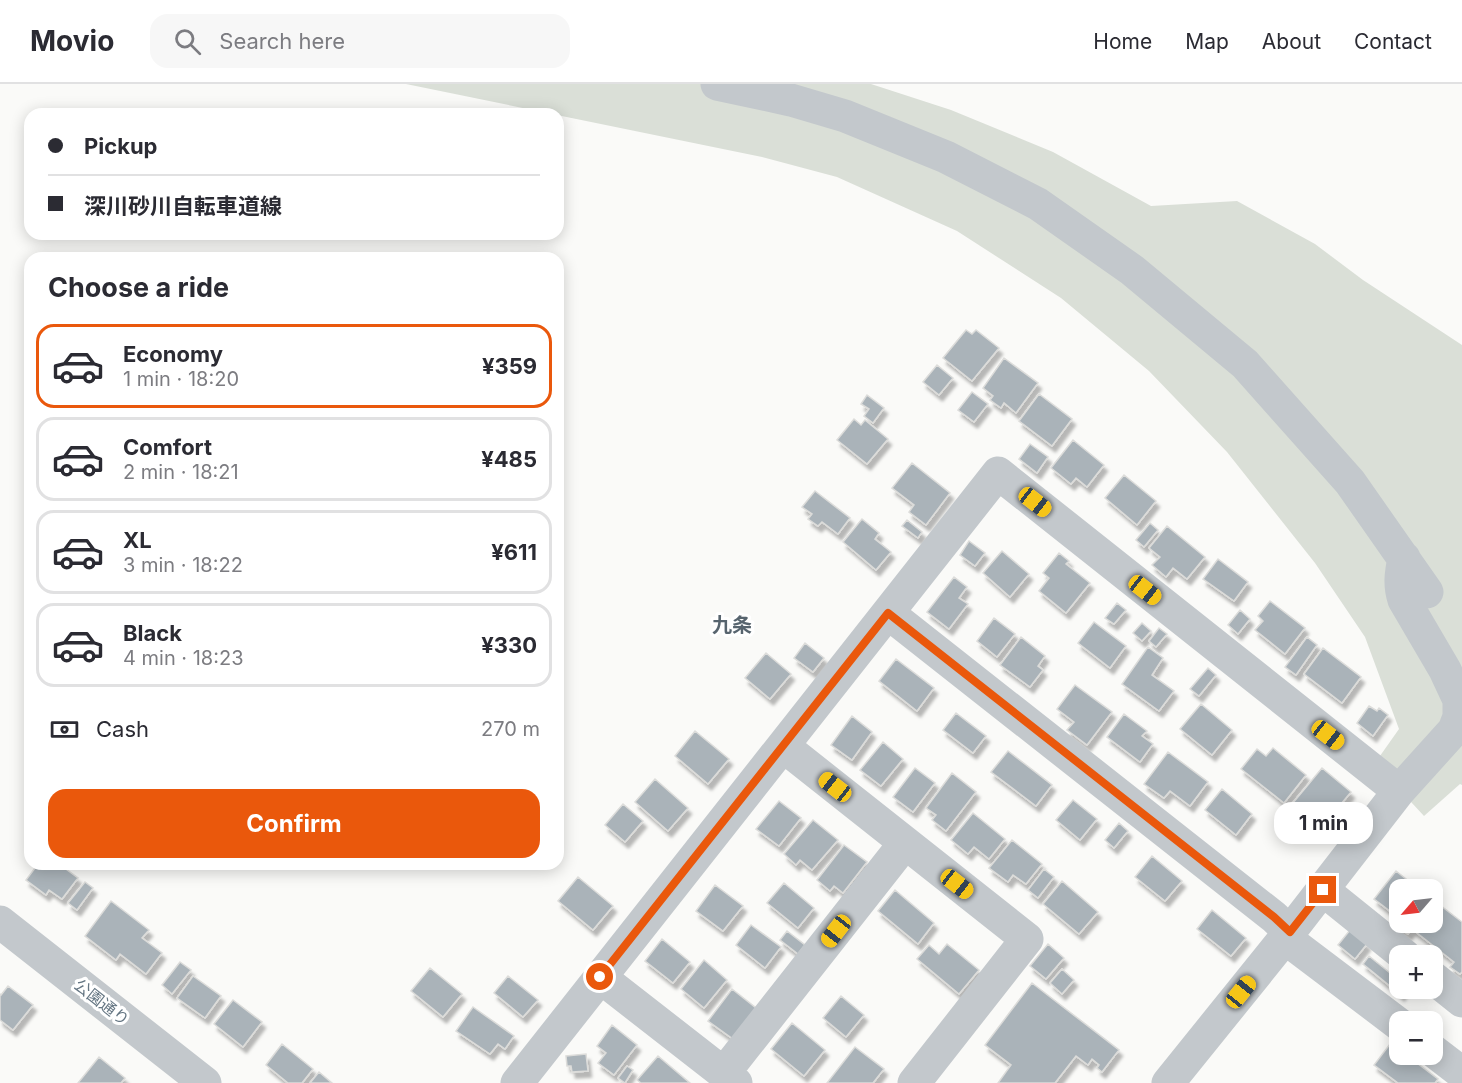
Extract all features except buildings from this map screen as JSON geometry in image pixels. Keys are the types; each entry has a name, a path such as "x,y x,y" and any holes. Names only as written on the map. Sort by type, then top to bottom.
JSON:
{"street":[{"path":"717,84 791,100 845,116 946,157 1038,204 1132,270 1245,364 1350,482 1427,592"},
{"path":"517,1083 998,473 1399,791"},
{"path":"1168,1083 1323,890 1399,791 1454,730 1459,717 1459,700 1445,670 1404,600 1400,578 1404,558"},
{"path":"888,613 1274,917 1287,935 1389,1016"},
{"path":"783,746 1027,939 914,1083"},
{"path":"600,977 730,1078 905,843"},
{"path":"1323,890 1391,945"},
{"name":"公園通り","path":"0,922 205,1083"},
{"path":"1443,986 1462,1001"},
{"path":"1443,1058 1462,1073"}],"shaded area":[{"path":"406,84 871,84 951,110 1053,152 1151,206 1237,201 1315,244 1363,280 1462,345 1462,785 1460,784 1424,816 1375,763 1399,729 1365,637 1315,563 1227,452 1149,371 1061,298 957,231 837,177 762,157 564,116 564,108 523,108"}],"district":[{"name":"九条","path":"732,625"}],"route":[{"path":"600,977 888,613 1274,917 1290,932 1323,890"}]}
